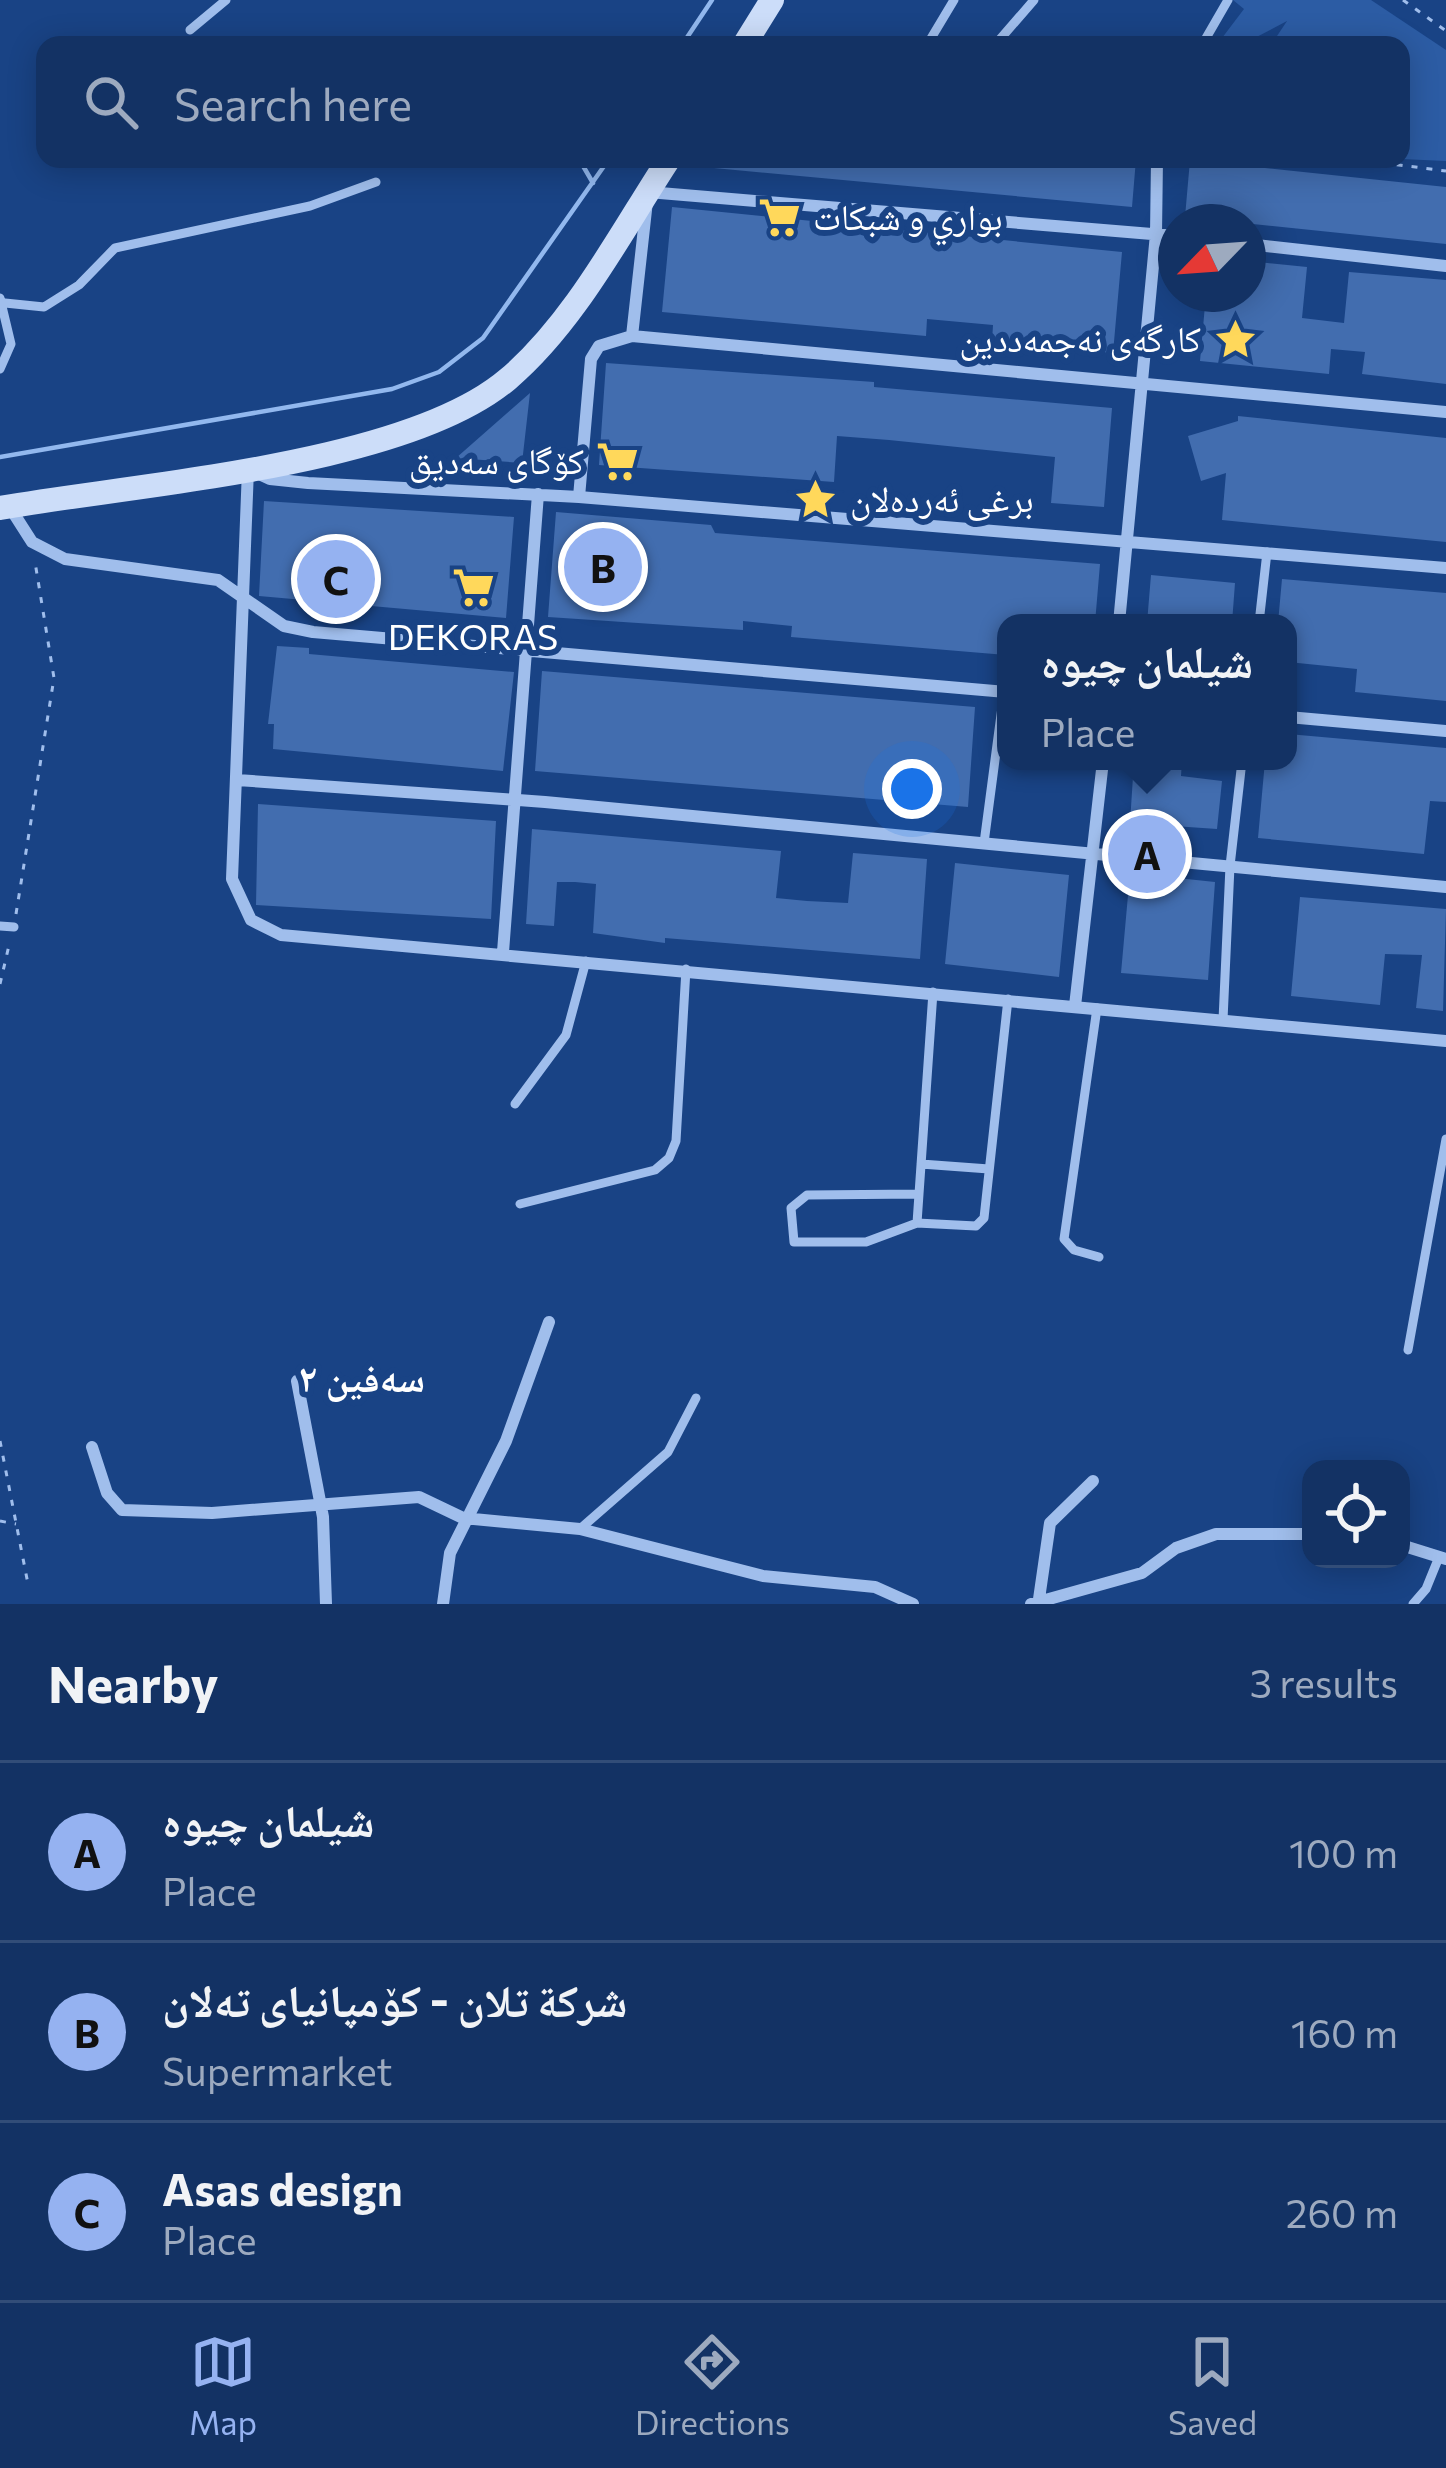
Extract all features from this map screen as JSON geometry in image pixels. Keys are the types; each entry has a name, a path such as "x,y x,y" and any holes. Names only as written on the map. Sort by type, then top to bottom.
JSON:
{"street":[{"path":"750,36 772,0"},
{"path":"663,168 547,339 483,398 430,425 248,469 4,507 32,542 65,559 218,580 284,626 313,632 997,691"},
{"path":"1120,614 1156,234 1157,168"},
{"path":"648,192 1156,234"},
{"path":"632,336 648,192"},
{"path":"1266,246 1446,266"},
{"path":"579,497 591,359 599,346 632,336 1446,412"},
{"path":"248,469 270,479 308,483 579,497 1446,568"},
{"path":"248,469 232,879 250,920 281,935 586,959 1446,1041"},
{"path":"503,952 538,494"},
{"path":"1297,718 1446,731"},
{"path":"1075,1006 1102,770"},
{"path":"237,780 514,800 1446,886"},
{"path":"443,1604 450,1553 506,1442 549,1322"},
{"path":"297,1381 321,1504 326,1604"},
{"path":"92,1448 107,1492 122,1510 212,1513 419,1497 464,1518 580,1528 763,1576 875,1587 913,1604"},
{"path":"1093,1481 1050,1523 1035,1602 1142,1573 1176,1548 1216,1534 1302,1534"},
{"path":"1410,1548 1442,1558"}],"lane":[{"path":"190,30 226,0"},
{"path":"932,36 954,0"},
{"path":"1003,36 1034,0"},
{"path":"1207,36 1228,0"},
{"path":"0,369 11,344 2,301 44,307 79,285 115,248 310,206 376,182"},
{"path":"1260,614 1268,552"},
{"path":"984,843 997,750"},
{"path":"1223,1020 1230,866 1241,770"},
{"path":"0,926 14,927"},
{"path":"515,1104 566,1035 586,959"},
{"path":"520,1204 655,1169 669,1158 676,1141 686,969"},
{"path":"917,1223 933,992"},
{"path":"919,1194 806,1195 791,1208 794,1242 866,1242 917,1223 976,1226 983,1218 1008,999"},
{"path":"1097,1008 1064,1239 1074,1250 1099,1256"},
{"path":"1408,1350 1446,1139"},
{"path":"921,1164 989,1169"},
{"path":"580,1528 668,1452 697,1398"},
{"path":"1413,1604 1442,1558"}],"path":[{"path":"1403,0 1446,31"},
{"path":"1410,166 1446,171"},
{"path":"0,985 14,927 54,678 32,542"},
{"path":"0,1441 28,1584"},
{"path":"0,1521 19,1525"}],"shaded area":[{"path":"1233,0 1371,0 1446,50 1446,161 1410,159 1410,36 1277,36 1287,21 1258,36 1224,36 1244,9"}],"building":[{"path":"714,168 1135,168 1132,207"},
{"path":"1189,168 1266,168 1446,187 1446,244 1266,225 1266,204 1186,204"},
{"path":"672,207 1122,252 1113,353 992,342 993,325 927,319 926,336 662,312"},
{"path":"1266,263 1307,267 1302,318 1344,323 1349,272 1446,280 1446,384 1362,374 1365,352 1331,349 1329,374 1200,361 1204,312 1266,312"},
{"path":"606,363 874,382 874,387 1112,408 1104,507 1051,503 1055,457 889,440 837,436 834,482 599,465"},
{"path":"530,393 522,463 456,458"},
{"path":"1238,416 1446,438 1446,542 1222,520 1226,473 1201,481 1188,436 1238,421"},
{"path":"264,501 514,517 506,618 259,596"},
{"path":"556,512 711,525 715,533 1100,564 1096,614 997,614 997,654 791,637 792,626 743,621 743,630 548,617"},
{"path":"1151,575 1235,583 1233,614 1148,614"},
{"path":"1282,579 1446,593 1446,701 1355,692 1357,669 1297,663 1297,614 1279,614"},
{"path":"277,646 309,648 309,654 514,672 503,771 273,749 274,724 268,724"},
{"path":"542,671 975,707 968,807 535,771"},
{"path":"1297,735 1446,748 1446,802 1430,801 1424,854 1258,838 1264,770 1297,770"},
{"path":"1133,770 1181,770 1181,776 1222,781 1217,829 1130,823"},
{"path":"258,804 496,821 491,919 256,905"},
{"path":"532,829 781,851 776,898 807,901 848,903 853,853 927,859 920,959 665,938 665,943 593,933 596,884 575,882 557,882 554,926 526,924"},
{"path":"955,863 1069,875 1059,977 945,964"},
{"path":"1130,873 1215,882 1208,980 1121,973"},
{"path":"1300,897 1446,909 1443,1011 1416,1008 1422,955 1385,954 1380,1005 1291,996"}],"waterway":[{"path":"688,36 712,0"},
{"path":"584,168 593,183"},
{"path":"0,457 392,389 439,372 483,338 603,168"}],"place":[{"name":"بواري و شبكات","path":"779,217"},
{"name":"کارگەی نەجمەددین","path":"1235,339"},
{"name":"کۆگای سەدیق","path":"618,461"},
{"name":"برغی ئەردەلان","path":"816,499"},
{"name":"شركة تلان - کۆمپانیای تەلان","path":"603,567"},
{"name":"Asas design","path":"336,579"},
{"name":"DEKORAS","path":"473,587"},
{"name":"شيلمان چیوه","path":"1147,854"}],"district":[{"name":"سەفین ٢","path":"362,1378"}]}
